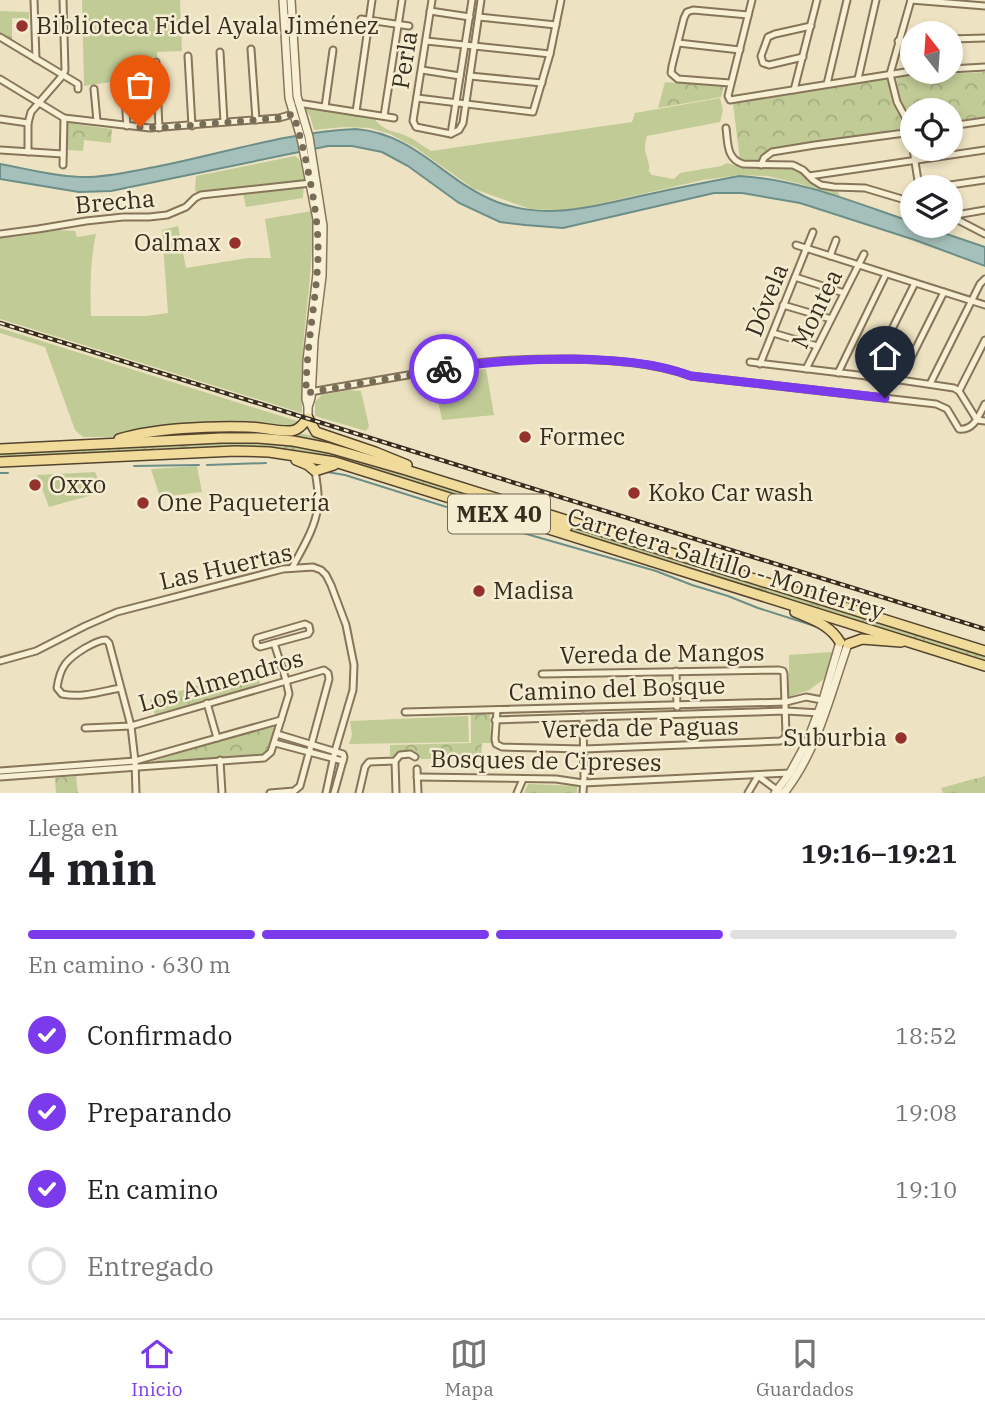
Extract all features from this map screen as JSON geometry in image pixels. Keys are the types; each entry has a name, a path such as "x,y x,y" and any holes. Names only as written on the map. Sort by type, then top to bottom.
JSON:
{"main road":[{"path":"107,443 131,435 158,431 248,427 293,430 302,426 308,418 316,432 375,452 417,470 426,477"},
{"name":"Carretera Saltillo - Monterrey","path":"0,449 221,438 284,440 329,448 985,651"},
{"name":"Carretera Saltillo - Monterrey","path":"0,462 212,451 268,452 307,457 346,466 985,666"},
{"path":"268,452 301,461 315,471 329,466 346,466"},
{"path":"504,516 514,511 567,527 617,537"},
{"path":"631,555 695,572 705,571 711,566"},
{"path":"782,603 824,624 844,643 862,639 892,642 906,640"}],"street":[{"path":"34,0 36,59"},
{"path":"28,152 30,112 65,70 63,0"},
{"path":"283,0 298,103 297,118"},
{"path":"290,0 289,98 309,137 317,227 317,293"},
{"path":"356,112 372,0"},
{"path":"384,116 402,0"},
{"name":"Perla","path":"432,0 413,121 414,126 451,134"},
{"path":"451,134 472,0"},
{"path":"451,134 462,126 481,0"},
{"path":"417,98 533,112 550,54 561,0"},
{"path":"752,0 730,83 727,96 729,99 900,73"},
{"path":"794,90 817,0"},
{"path":"827,85 847,0"},
{"path":"858,79 876,0"},
{"path":"900,105 891,74 911,0 985,6"},
{"path":"730,83 678,79 673,75 671,69 684,18 687,12 693,10 748,15"},
{"path":"430,11 470,17"},
{"path":"479,17 556,25"},
{"path":"362,19 409,26"},
{"path":"803,57 769,65 761,59 766,41 771,35 811,26"},
{"path":"0,37 78,84 78,89"},
{"path":"963,39 985,38"},
{"path":"426,41 550,54"},
{"path":"678,43 740,50"},
{"path":"251,49 256,120"},
{"path":"326,107 333,50"},
{"path":"220,51 224,122"},
{"path":"188,56 192,126"},
{"path":"156,62 159,128"},
{"path":"963,68 985,67"},
{"path":"422,70 460,76"},
{"path":"470,76 542,83"},
{"path":"0,79 64,118 159,128 297,118"},
{"path":"124,84 127,126"},
{"path":"94,89 97,121"},
{"path":"298,103 394,118"},
{"path":"63,165 64,118"},
{"path":"0,119 28,123"},
{"path":"963,124 985,121"},
{"path":"726,128 733,160 743,164 793,165 821,185 865,188 900,198"},
{"path":"761,165 764,158 772,152 900,134"},
{"path":"0,150 63,154"},
{"path":"963,153 985,150"},
{"path":"809,176 908,161"},
{"path":"308,418 323,226 311,171"},
{"path":"963,183 985,180"},
{"name":"Brecha","path":"0,234 86,220 157,216 182,209 201,195 311,183"},
{"path":"963,214 985,210"},
{"path":"963,223 985,234"},
{"name":"Dóvela","path":"760,364 813,232"},
{"path":"830,256 836,240"},
{"path":"796,245 985,305"},
{"name":"Montea","path":"806,369 864,254"},
{"path":"838,373 886,274"},
{"path":"795,276 844,293"},
{"path":"930,384 985,279"},
{"path":"868,376 915,283"},
{"path":"900,380 944,292"},
{"path":"783,305 831,319"},
{"path":"773,333 817,346"},
{"path":"959,391 985,340"},
{"path":"308,392 497,360 603,360 673,369 691,376 936,404 947,409 962,430 977,421 985,404"},
{"path":"750,362 954,388 959,391 977,421"},
{"path":"977,421 985,421"},
{"path":"292,568 316,516 318,506 315,471"},
{"name":"Las Huertas","path":"0,661 36,651 117,612 292,568 313,567 321,570 326,575 341,609 354,665 353,690 333,758 326,793"},
{"path":"305,624 309,626 310,631 307,634 274,643 260,646 256,641 257,638 305,624"},
{"path":"120,688 70,696 62,694 57,688 67,660 99,641 106,640 111,648 131,726 136,793"},
{"path":"0,771 264,758 275,743 289,694 274,643"},
{"path":"779,792 797,777 822,714 844,643"},
{"name":"Los Almendros","path":"85,728 131,726 324,670 329,676 323,708 300,786 298,790 270,793"},
{"name":"Vereda de Mangos","path":"542,674 779,670 783,671 786,702"},
{"path":"676,671 677,714"},
{"name":"Camino del Bosque","path":"405,712 786,702 806,697 826,701"},
{"path":"786,702 786,712"},
{"path":"207,703 217,738"},
{"path":"495,720 497,710"},
{"name":"Camino del Bosque","path":"495,720 786,712 822,714"},
{"name":"Vereda de Paguas","path":"495,720 496,744 502,747 584,749 780,741 786,736 786,712"},
{"path":"779,792 822,714"},
{"path":"583,717 583,793"},
{"path":"0,777 135,764 281,720"},
{"path":"277,734 335,751 343,758"},
{"path":"275,743 333,758 343,758"},
{"path":"396,793 395,761 400,754 415,757"},
{"path":"334,793 343,758"},
{"path":"220,760 222,793"},
{"path":"359,793 365,767 369,762 395,761"},
{"path":"417,769 418,793"},
{"name":"Bosques de Cipreses","path":"417,777 556,779 583,783 790,773"},
{"path":"748,793 758,776 779,792"},
{"path":"517,793 523,779"}],"green space":[{"path":"82,0 180,0 182,51 157,52 157,57 141,58 131,79 84,86"},
{"path":"0,11 29,12 29,19 12,18 12,41 0,34"},
{"path":"985,72 985,117 963,120 963,98 900,99 896,77 900,77 900,84 963,84 963,73"},
{"path":"888,78 893,105 900,117 900,129 770,149 762,154 758,161 740,161 733,104"},
{"path":"665,82 724,87 721,97 658,108"},
{"path":"720,98 723,110 720,122 647,136 645,151 652,175 674,179 680,173 727,163 743,168 787,167 800,170 814,185 838,192 840,197 767,176 740,175 703,180 585,207 561,210 530,209 474,189 416,148 390,134 370,128 314,130 310,116 304,109 374,118 387,129 411,138 431,151 632,122 635,113"},
{"path":"67,123 112,129 111,143 84,140 83,151 65,150"},
{"path":"295,156 299,159 307,179 304,181 303,198 246,207 242,188 197,193 195,190 196,176"},
{"path":"312,211 312,254 303,347 302,413 0,319 0,238 57,230 75,231 77,237 96,234 91,275 91,316 146,316 168,313 162,230 178,226 186,268 248,258 271,258 265,219"},
{"path":"0,328 300,422 293,427 141,430 111,437 83,437 75,430 45,347 0,333"},
{"path":"486,369 494,415 442,420 433,376"},
{"path":"350,390 361,391 369,426 366,431 315,416 315,402 322,395"},
{"path":"256,431 305,434 385,460 322,443 274,435 227,433 134,438 180,432"},
{"path":"266,441 321,449 510,507 499,510 315,455 286,450 254,448 0,459 0,453"},
{"path":"197,466 202,492 160,497 151,469"},
{"path":"95,472 103,492 49,507 37,475"},
{"path":"510,514 602,536 700,567 696,568"},
{"path":"713,570 985,655 985,661 706,574"},
{"path":"832,652 827,677 809,690 789,697 789,655"},
{"path":"256,668 260,684 155,715 150,700"},
{"path":"471,713 490,713 491,743 482,743 481,759 421,759 413,751 396,752 390,756 390,745 471,743"},
{"path":"468,716 469,742 349,744 352,735 350,721"},
{"path":"276,723 266,754 147,763"},
{"path":"76,776 78,793 56,793 55,778"},
{"path":"985,776 985,793 943,793 941,788"},
{"path":"528,784 577,786 577,793 524,793"}],"water":[{"path":"356,129 396,140 478,193 516,208 571,210 739,176 805,187 900,218 900,235 800,203 742,193 714,193 563,228 500,222 459,203 408,166 382,152 352,146 328,146 111,191 79,192 0,179 0,164 64,176 103,176 330,131"},
{"path":"909,238 958,238 985,247 985,266"}],"waterway":[{"path":"207,465 266,463"},
{"path":"134,466 199,465"},
{"path":"327,472 345,475 493,523"},
{"path":"0,473 8,473"},
{"path":"509,529 656,571 821,628"}],"railway":[{"path":"0,323 985,629"}],"way so far":[{"path":"140,127 159,128 279,118 293,114 301,138 317,219 317,274 308,339 306,393 444,369"}],"place":[{"name":"Biblioteca Fidel Ayala Jiménez","path":"22,26"},
{"name":"Oalmax","path":"235,243"},
{"name":"Formec","path":"525,437"},
{"name":"Oxxo","path":"35,485"},
{"name":"Koko Car wash","path":"634,493"},
{"name":"One Paquetería","path":"143,503"},
{"name":"Madisa","path":"479,591"},
{"name":"Suburbia","path":"901,738"}],"route":[{"path":"444,369 497,360 603,360 673,369 691,376 885,398"}]}
